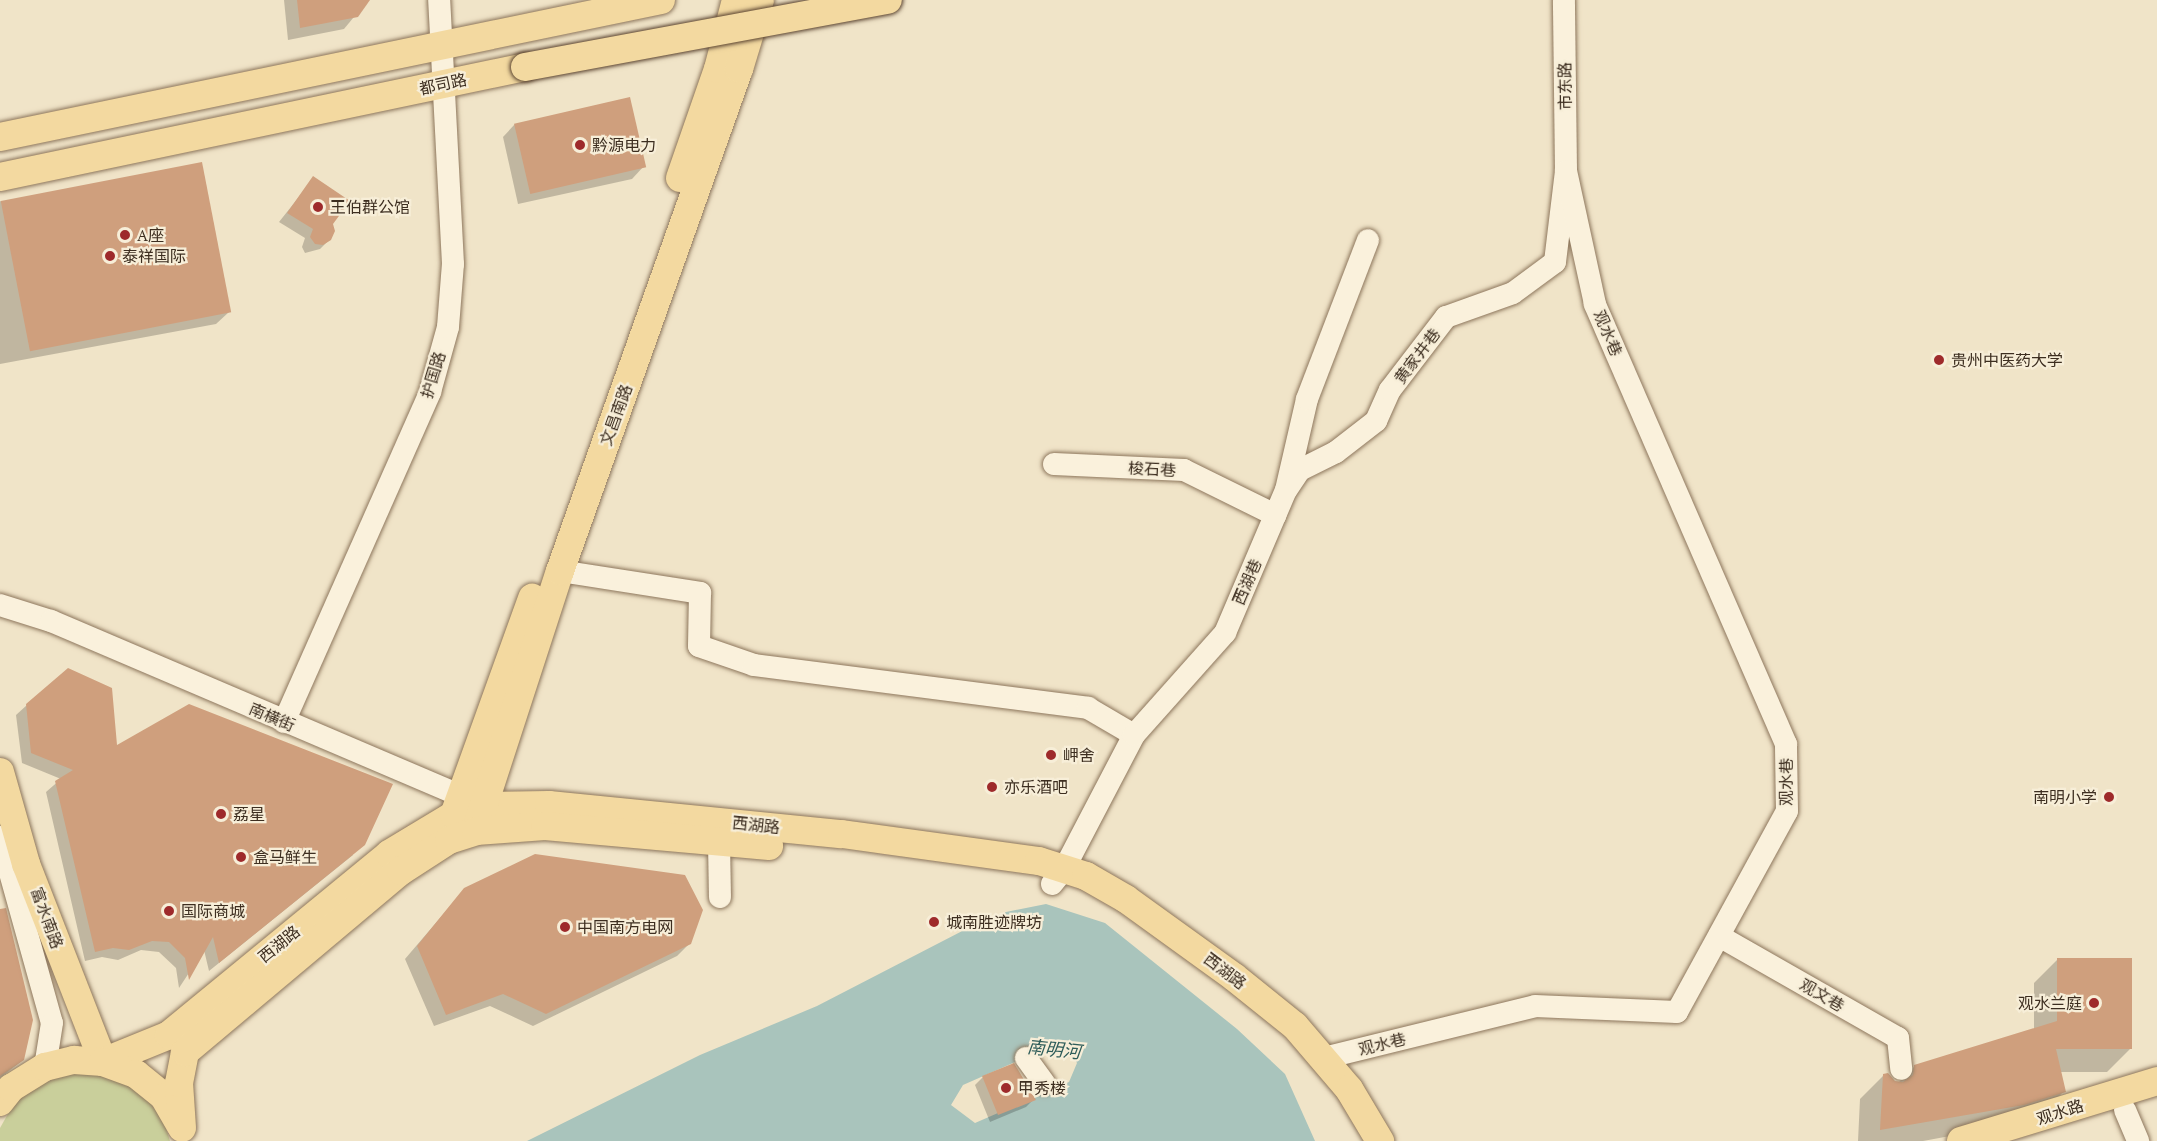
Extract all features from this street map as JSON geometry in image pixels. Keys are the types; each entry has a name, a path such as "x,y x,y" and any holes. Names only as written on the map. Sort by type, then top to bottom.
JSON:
{"main road":[{"path":"0,137 520,27 661,0"},
{"name":"文昌南路","path":"469,812 718,69 736,0"},
{"name":"文昌南路","path":"469,812 560,571 739,69 760,0"},
{"name":"都司路","path":"0,177 525,67 888,0"},
{"name":"富水南路","path":"0,772 27,864 103,1062"},
{"name":"西湖路","path":"103,1062 169,1035 389,854 469,812 549,805 842,834 1039,861 1058,877 1117,911 1285,1039 1375,1141"},
{"name":"西湖路","path":"469,812 545,826 839,853 1058,877 1086,876 1126,899 1234,976 1295,1026 1349,1089 1375,1141"},
{"name":"西湖路","path":"183,1134 178,1083 185,1052 401,871 449,840 469,812"},
{"path":"4,1094 45,1067 74,1060 103,1062 136,1074 164,1097 183,1134"},
{"name":"观水路","path":"1961,1141 2157,1081"},
{"name":"观水路","path":"2031,1141 2157,1099"}],"street":[{"name":"护国路","path":"284,722 430,392 448,327 453,264 439,0"},
{"name":"市东路","path":"1564,0 1566,171"},
{"name":"黄家井巷","path":"1287,490 1300,470 1336,452 1376,421 1390,390 1446,317 1513,292 1555,262 1566,171"},
{"name":"观水巷","path":"1324,1058 1535,1006 1677,1012 1787,811 1786,744 1595,304 1566,171"},
{"name":"西湖巷","path":"1058,877 1134,735 1225,633 1287,490 1307,399 1368,240"},
{"name":"梭石巷","path":"1054,464 1185,470 1275,515"},
{"path":"560,571 700,593 699,646 754,665 1088,708 1134,735"},
{"name":"南横街","path":"0,606 51,621 284,722 469,812"},
{"name":"富水南路","path":"0,837 52,1023 45,1067"},
{"path":"719,842 720,897"},
{"name":"观文巷","path":"1719,936 1898,1038 1901,1069"},
{"path":"1026,1058 1044,1083"},
{"path":"2125,1110 2138,1141"}],"green space":[{"path":"92,1072 121,1080 146,1097 164,1122 170,1141 0,1141 0,1128 13,1105 35,1086 61,1074"}],"water":[{"name":"南明河","path":"1046,904 1105,923 1237,1029 1285,1074 1315,1141 527,1141 700,1055 817,1006 970,927 1006,912","holes":["1045,1049 1071,1051 1077,1063 1069,1082 975,1123 951,1105 963,1085"]}],"building":[{"path":"297,0 370,0 358,17 300,28"},
{"name":"黔源电力","path":"630,97 646,167 530,194 514,124"},
{"name":"泰祥国际","path":"202,162 231,312 30,351 1,201"},
{"name":"王伯群公馆","path":"313,176 350,201 333,224 335,231 331,240 323,245 315,244 310,237 313,229 287,213"},
{"name":"荔星","path":"68,668 112,688 117,745 189,704 393,784 365,845 219,963 213,937 189,980 185,958 169,942 152,941 129,950 113,948 95,952 55,781 73,770 31,753 26,704"},
{"name":"中国南方电网","path":"535,854 685,875 703,910 691,944 546,1014 503,994 446,1015 417,946 464,888"},
{"path":"6,908 33,1020 24,1060 0,1076 0,909"},
{"path":"2057,958 2132,958 2132,1049 2056,1049 2066,1092 2024,1105 1880,1130 1883,1074 1888,1073 1895,1081 1903,1082 1913,1075 1914,1065 2057,1021"},
{"path":"1014,1063 1036,1100 998,1115 982,1076"}],"place":[{"name":"黔源电力","path":"580,145"},
{"name":"王伯群公馆","path":"318,207"},
{"name":"A座","path":"125,235"},
{"name":"泰祥国际","path":"110,256"},
{"name":"贵州中医药大学","path":"1939,360"},
{"name":"岬舍","path":"1051,755"},
{"name":"亦乐酒吧","path":"992,787"},
{"name":"南明小学","path":"2109,797"},
{"name":"荔星","path":"221,814"},
{"name":"盒马鲜生","path":"241,857"},
{"name":"国际商城","path":"169,911"},
{"name":"城南胜迹牌坊","path":"934,922"},
{"name":"中国南方电网","path":"565,927"},
{"name":"观水兰庭","path":"2094,1003"},
{"name":"甲秀楼","path":"1006,1088"}]}
